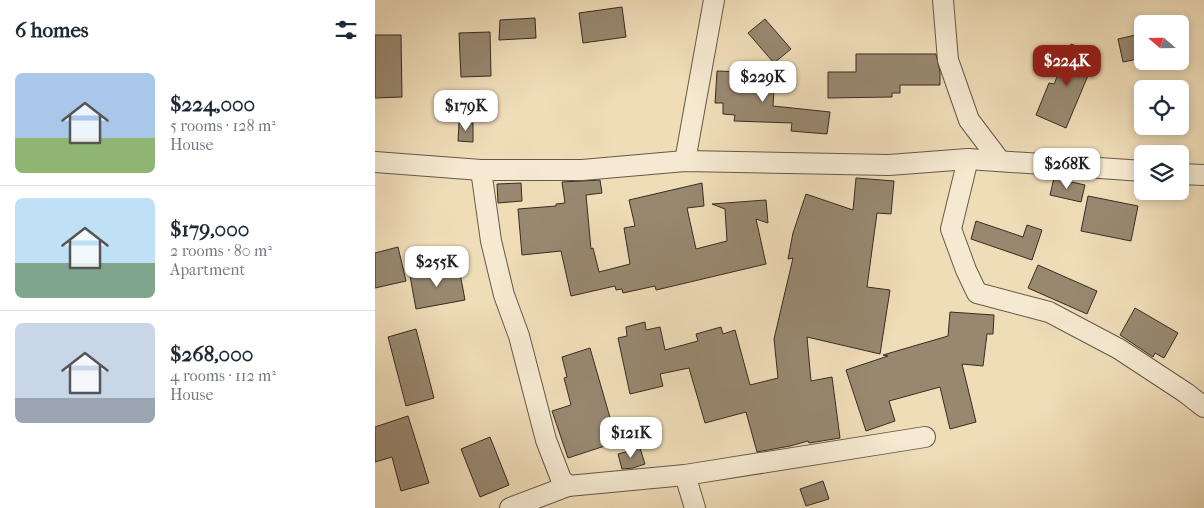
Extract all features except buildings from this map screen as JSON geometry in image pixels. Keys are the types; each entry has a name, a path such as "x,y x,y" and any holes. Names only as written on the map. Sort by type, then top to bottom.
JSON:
{"street":[{"path":"685,161 714,0"},
{"path":"943,0 949,60 969,120 1000,161"},
{"path":"968,159 951,229 966,270 977,293 1049,312 1119,349 1186,393 1204,408"},
{"path":"375,162 481,170 582,170 685,161 889,165 968,159 1134,170"},
{"path":"481,170 491,240 504,295 519,336 546,440 561,479 568,486"},
{"path":"1189,174 1204,175"},
{"path":"510,508 568,486 685,476 925,437"},
{"path":"685,476 695,508"}]}
